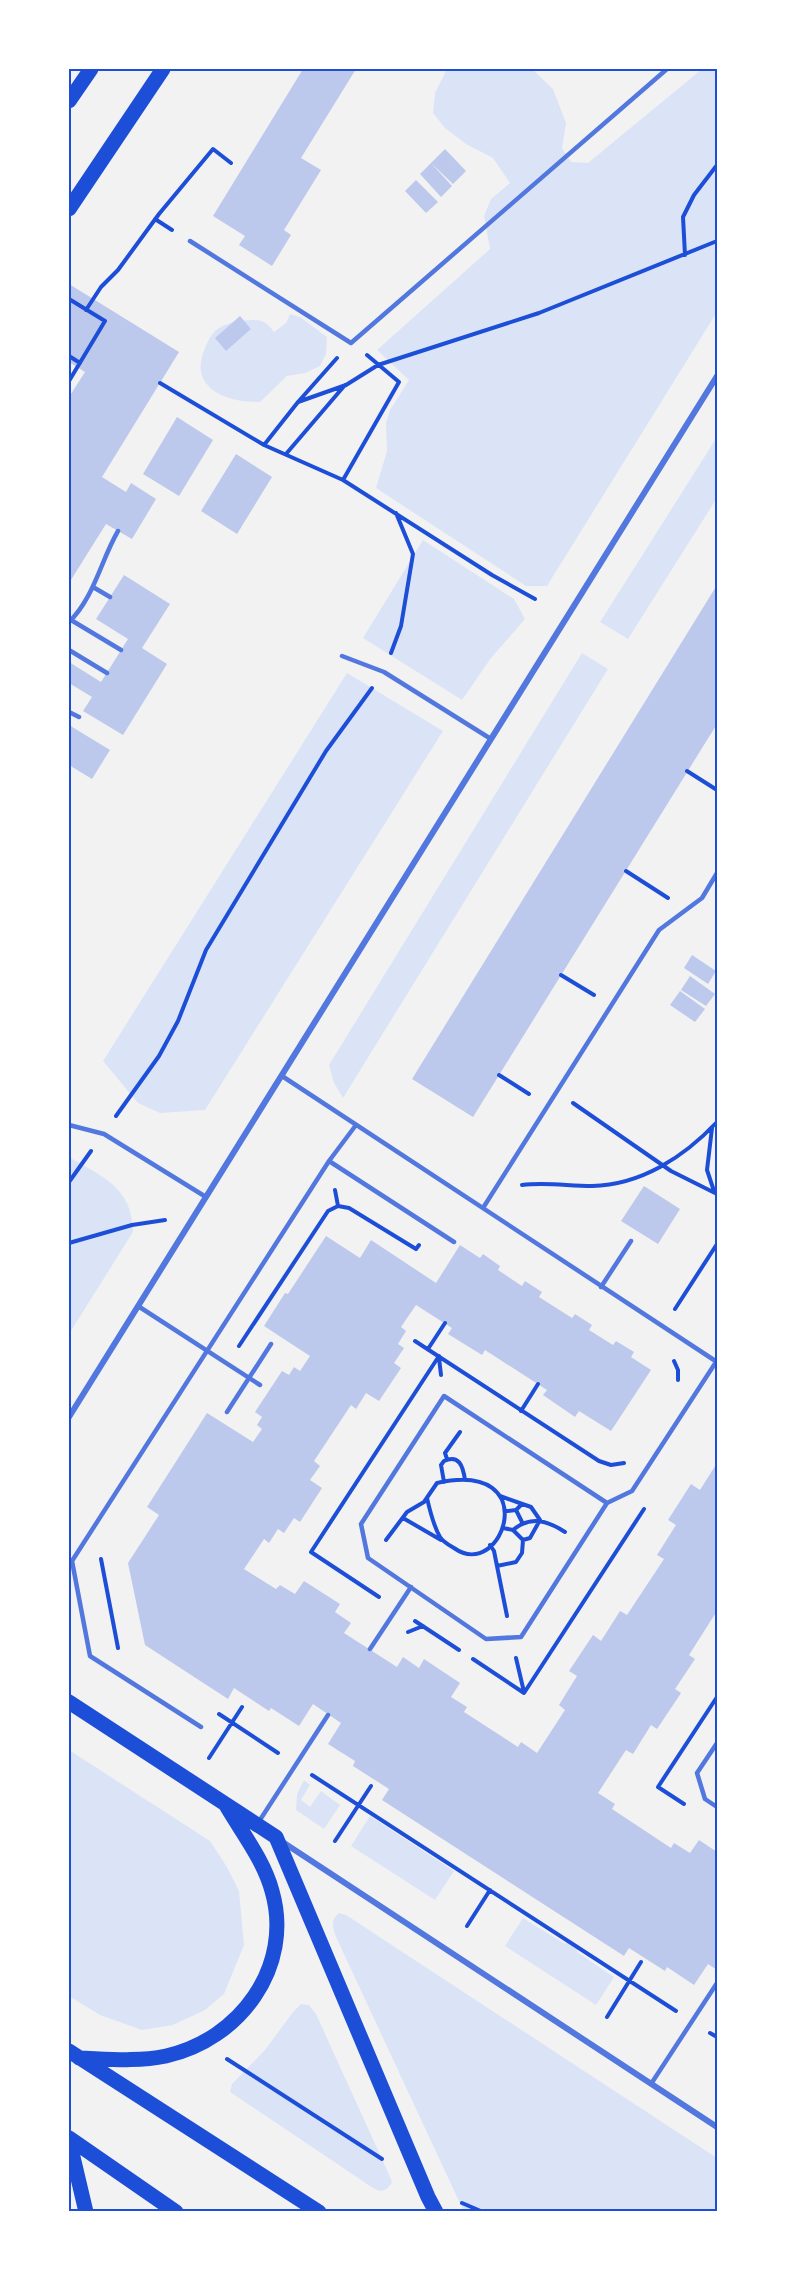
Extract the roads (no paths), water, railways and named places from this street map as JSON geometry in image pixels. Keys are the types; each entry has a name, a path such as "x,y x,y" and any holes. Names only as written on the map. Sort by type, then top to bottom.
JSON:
{"main road":[{"path":"69,101 91,69"},
{"path":"69,209 162,69"},
{"path":"69,1702 276,1837 436,2212"},
{"path":"74,2055 148,2059 200,2044 225,2029 240,2016 265,1982 275,1944 276,1921 273,1894 266,1873 224,1802"},
{"path":"247,1841 257,1825"},
{"path":"74,2055 319,2212"},
{"path":"69,2139 86,2212"},
{"path":"69,2139 176,2212"}],"street":[{"path":"69,1417 717,376"},
{"path":"276,1837 717,2127"}],"lane":[{"path":"190,241 351,343 667,69"},
{"path":"118,531 80,612 70,621 121,650"},
{"path":"93,587 110,597"},
{"path":"69,650 107,673"},
{"path":"342,656 384,672 491,739"},
{"path":"69,712 79,717"},
{"path":"483,1209 659,930 702,898 717,873"},
{"path":"282,1076 717,1362 632,1491 607,1503 521,1637 486,1639 368,1558 361,1524 444,1396 607,1503"},
{"path":"69,1125 104,1134 206,1197"},
{"path":"201,1727 90,1656 72,1561 329,1161 356,1125"},
{"path":"329,1161 454,1242"},
{"path":"601,1287 631,1241"},
{"path":"138,1306 260,1385"},
{"path":"227,1412 271,1344"},
{"path":"370,1649 411,1587"},
{"path":"257,1825 328,1715"},
{"path":"717,1743 697,1773 705,1799 717,1807"},
{"path":"651,2084 717,1983"}]}
